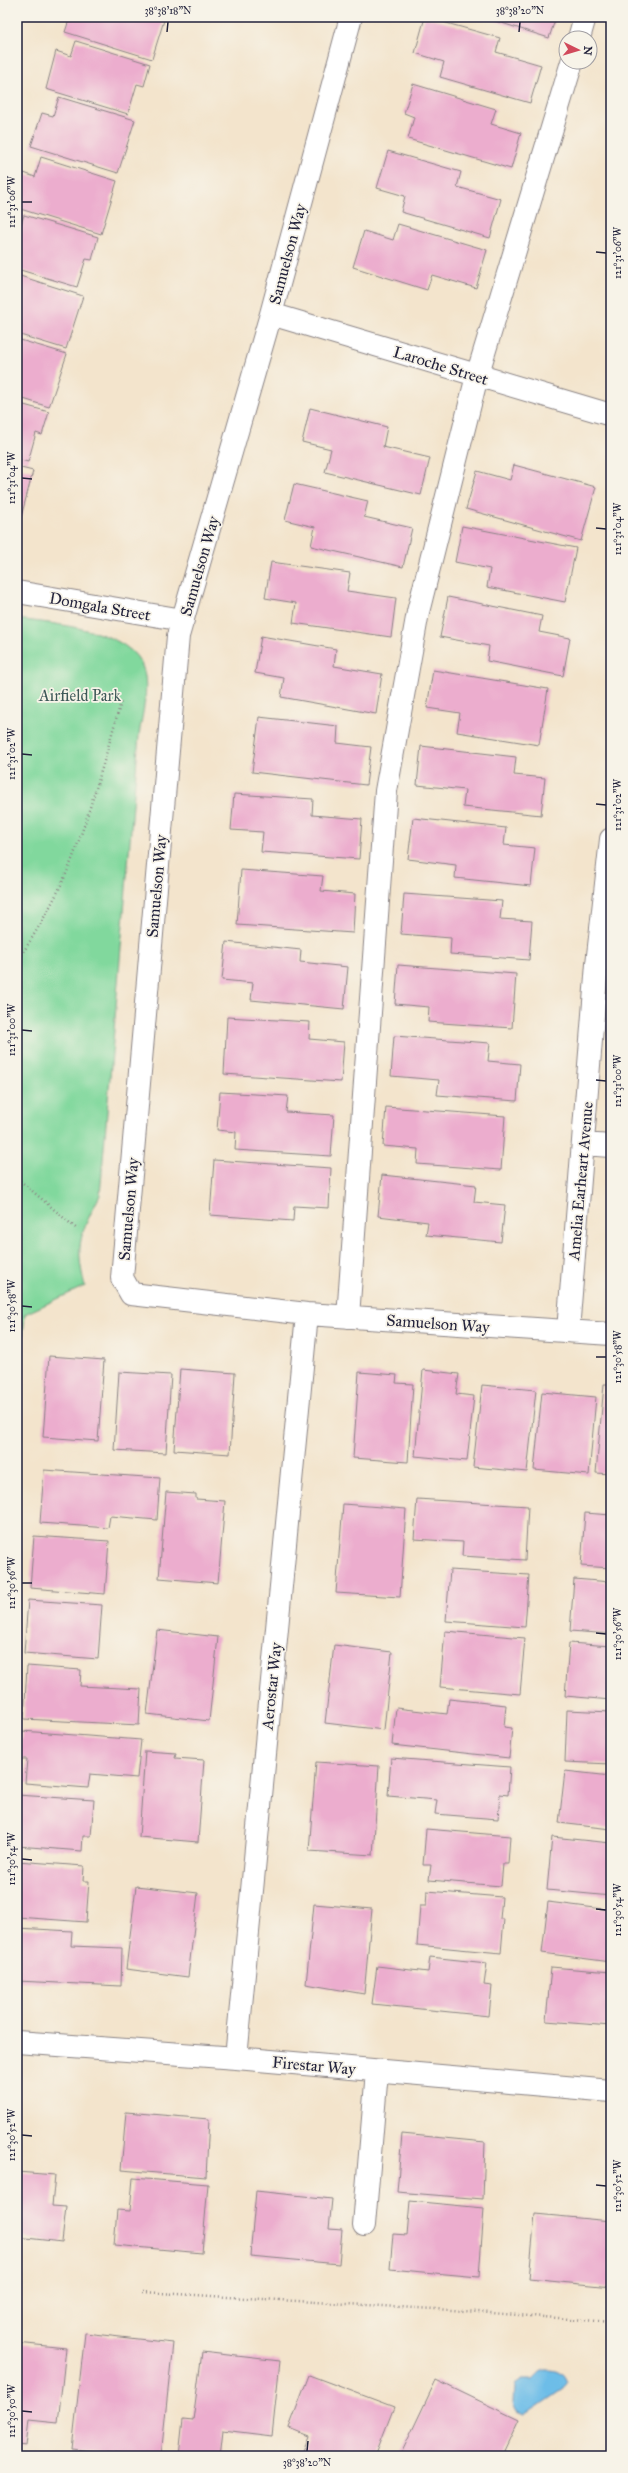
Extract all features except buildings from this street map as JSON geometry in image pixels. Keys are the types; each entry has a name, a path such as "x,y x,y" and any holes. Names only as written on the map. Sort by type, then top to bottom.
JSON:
{"street":[{"name":"Samuelson Way","path":"351,17 271,314 178,636 122,1278 131,1294 307,1314 611,1334"},
{"path":"581,30 585,17"},
{"path":"348,1316 386,791 418,612 477,376 555,125 570,70"},
{"name":"Laroche Street","path":"271,314 611,415"},
{"name":"Domgala Street","path":"17,592 183,620"},
{"name":"Amelia Earheart Avenue","path":"568,1331 583,1144 604,964 611,839"},
{"path":"583,1144 611,1146"},
{"name":"Aerostar Way","path":"236,2058 307,1314"},
{"name":"Firestar Way","path":"17,2042 236,2058 611,2091"},
{"path":"364,2225 377,2071"}],"path":[{"path":"17,962 38,928 73,858 98,782 121,702"},
{"path":"17,1178 77,1229"},
{"path":"143,2292 443,2309 611,2322"}],"green space":[{"name":"Airfield Park","path":"17,619 70,626 108,637 124,645 137,657 144,671 146,687 139,735 100,1195 84,1229 80,1248 80,1259 85,1286 25,1314 17,1398"}],"water":[{"path":"547,2369 560,2372 564,2376 567,2383 563,2389 525,2415 518,2412 514,2404 515,2385 522,2380 533,2380 542,2371"}]}
